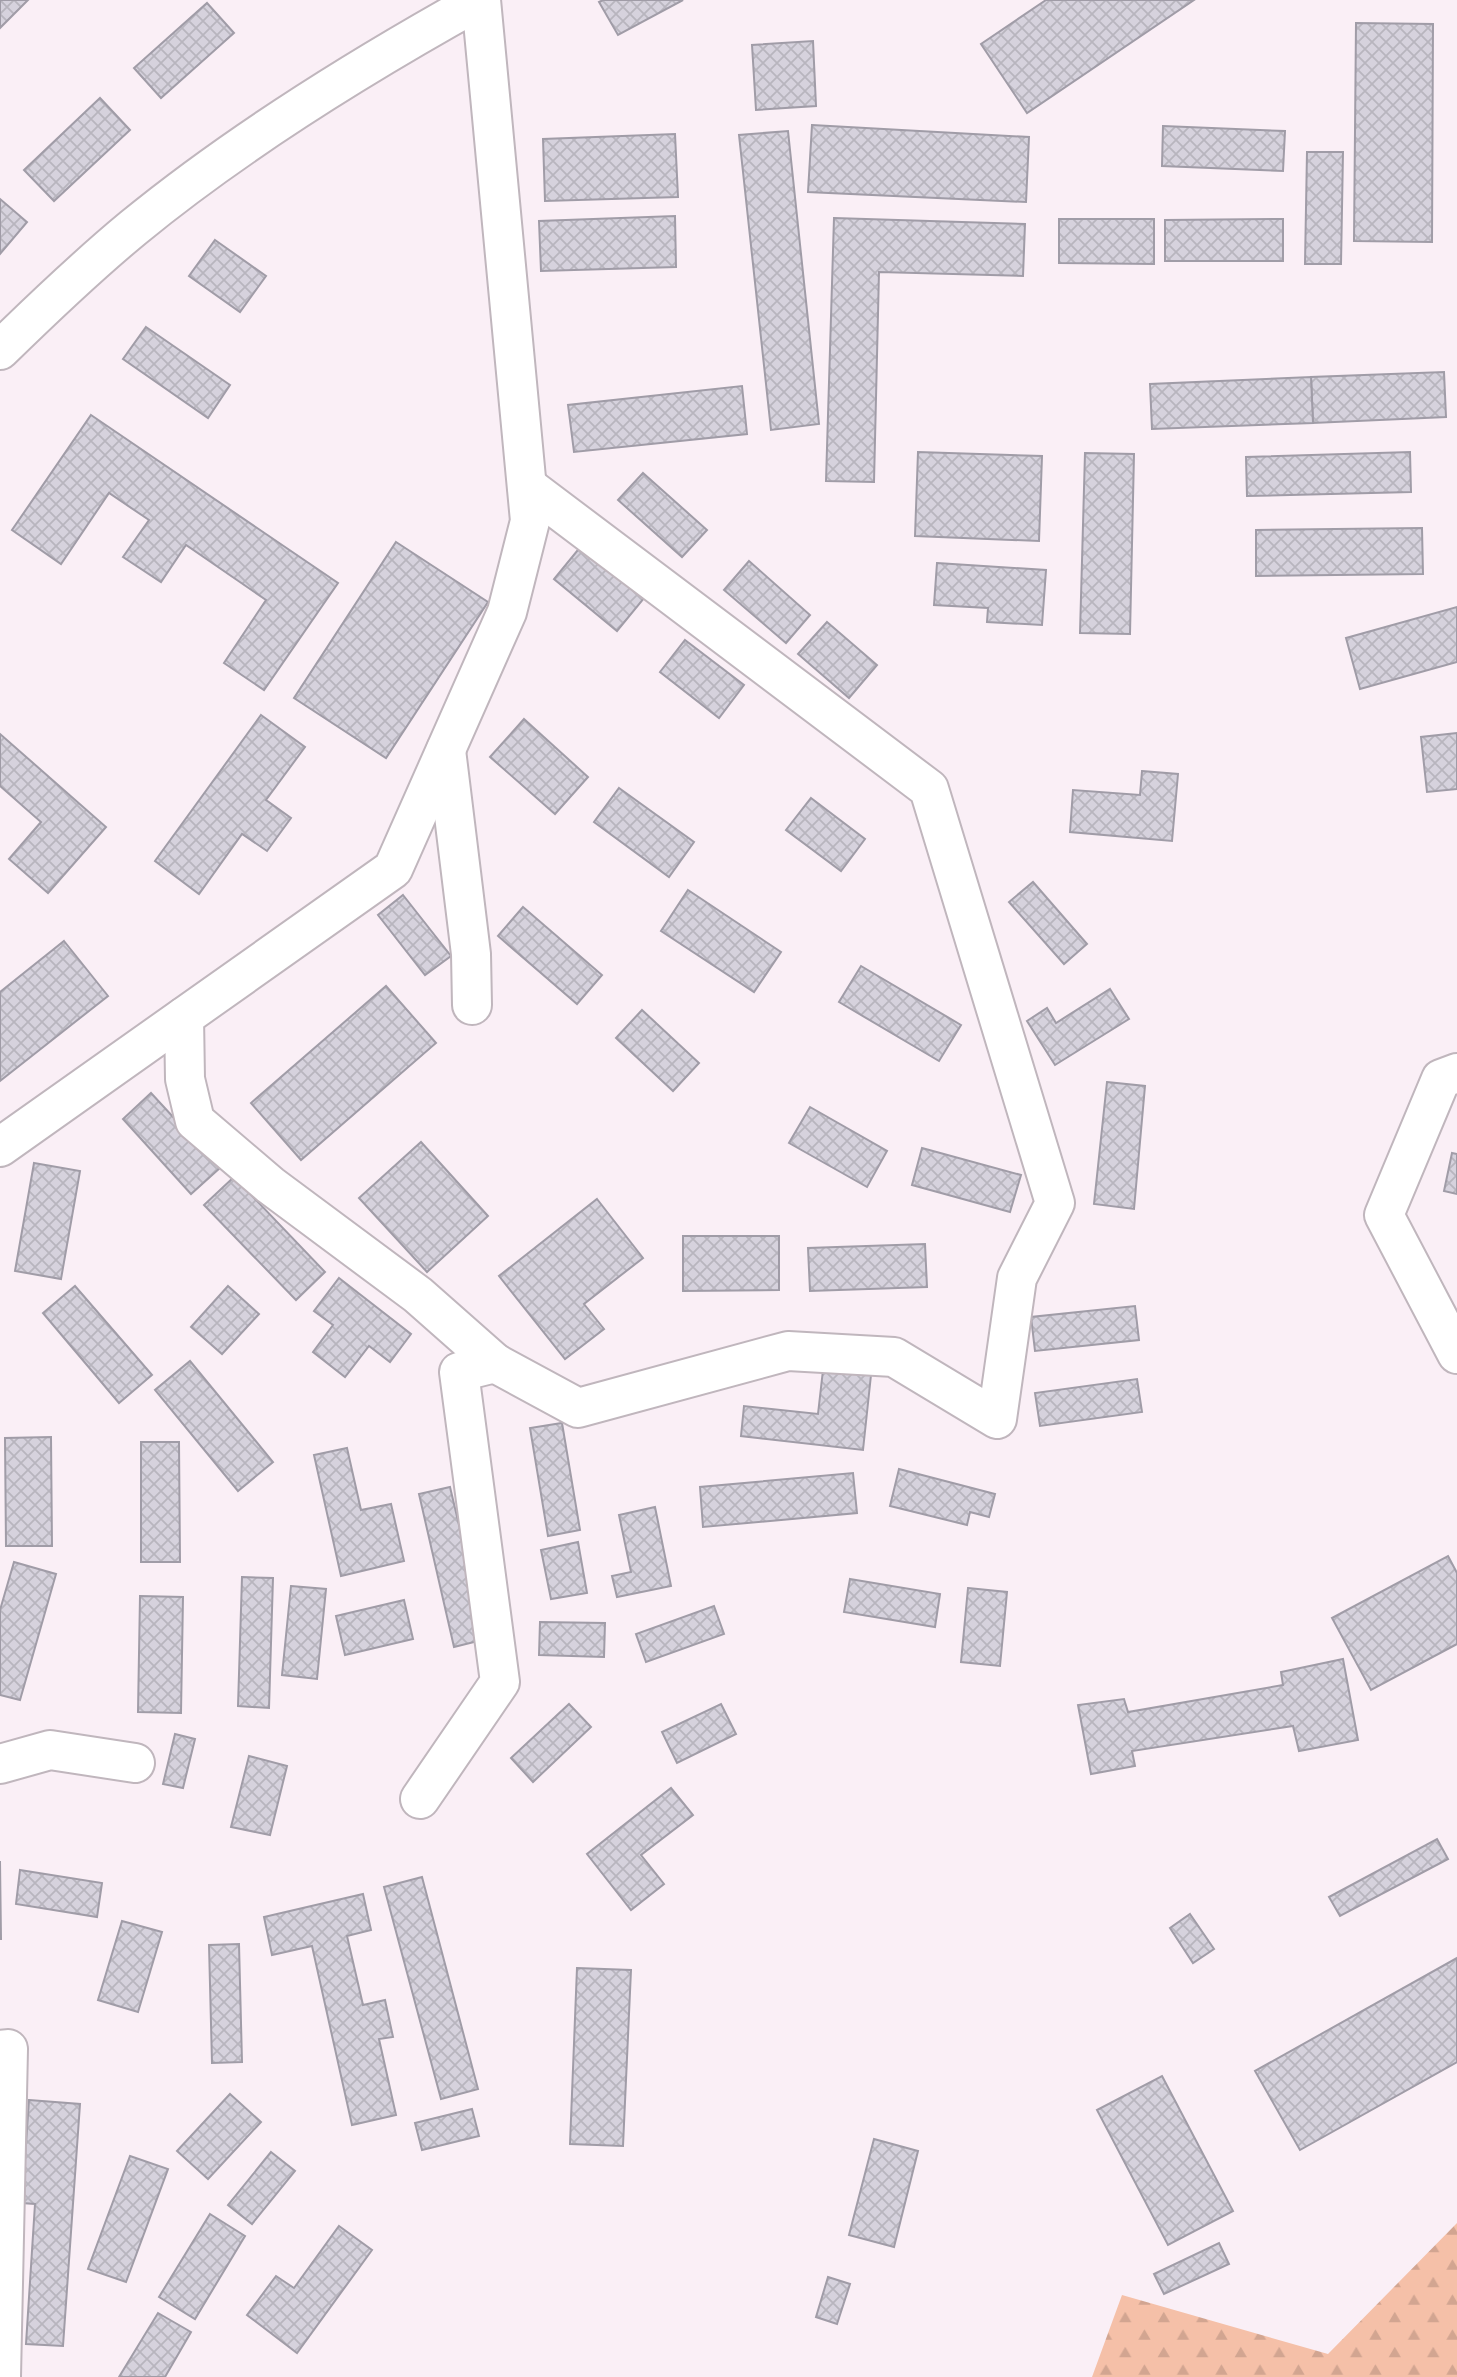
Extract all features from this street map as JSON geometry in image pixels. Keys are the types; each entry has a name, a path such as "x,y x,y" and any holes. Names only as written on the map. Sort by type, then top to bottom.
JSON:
{"street":[{"path":"0,350 60,292 134,228 217,164 322,94 468,3 530,521 507,612 393,869 0,1147"},
{"path":"184,1017 185,1079 195,1121 270,1185 418,1295 495,1363 578,1408 788,1352 894,1357 997,1419 1017,1278 1055,1203 929,789 527,486"},
{"path":"446,750 471,954 472,1005"},
{"path":"1457,1073 1441,1079 1384,1215 1457,1354"},
{"path":"420,1799 500,1682 459,1372 495,1363"},
{"path":"0,1764 50,1750 135,1763"},
{"path":"0,2050 8,2049 1,2377"}],"green space":[{"path":"1457,2223 1457,2377 1092,2377 1122,2295 1328,2354"}],"building":[{"path":"0,0 28,0 0,28"},
{"path":"683,0 618,35 599,2"},
{"path":"1046,0 1194,0 1027,113 981,44"},
{"path":"207,3 234,33 161,98 134,68"},
{"path":"1356,23 1433,24 1432,242 1354,241"},
{"path":"813,41 816,106 756,110 752,45"},
{"path":"100,98 130,130 54,201 24,170"},
{"path":"812,125 1029,137 1026,202 808,192"},
{"path":"1163,126 1285,131 1283,171 1162,166"},
{"path":"788,131 819,424 771,430 739,135"},
{"path":"675,134 678,197 545,201 543,139"},
{"path":"1307,152 1343,152 1341,264 1305,264"},
{"path":"0,199 27,222 0,254"},
{"path":"675,216 676,267 541,271 539,221"},
{"path":"834,218 1025,224 1023,276 879,272 874,482 826,481"},
{"path":"1059,219 1154,219 1154,264 1059,263"},
{"path":"1283,219 1283,261 1165,261 1165,220"},
{"path":"215,240 266,276 240,312 189,276"},
{"path":"146,327 230,385 208,418 123,359"},
{"path":"1444,372 1446,417 1313,423 1311,377"},
{"path":"1311,377 1313,423 1152,429 1150,384"},
{"path":"742,386 747,434 574,452 568,405"},
{"path":"91,415 338,583 264,690 224,663 266,600 186,545 161,582 123,557 149,520 109,493 61,564 12,530"},
{"path":"918,452 1042,456 1039,541 915,536"},
{"path":"1410,452 1411,492 1247,496 1246,457"},
{"path":"1085,453 1134,454 1130,634 1080,633"},
{"path":"643,473 707,530 682,557 618,500"},
{"path":"1422,528 1423,574 1256,576 1256,530"},
{"path":"396,542 488,602 386,758 294,698"},
{"path":"582,545 645,597 617,631 554,579"},
{"path":"749,561 810,615 786,643 724,590"},
{"path":"937,563 1046,570 1042,625 987,622 988,608 934,605"},
{"path":"1457,607 1457,662 1360,689 1346,638"},
{"path":"827,622 877,665 849,698 798,654"},
{"path":"685,640 744,685 719,718 660,672"},
{"path":"261,715 305,747 266,800 291,818 267,851 242,834 199,894 155,861"},
{"path":"524,719 588,777 555,814 490,757"},
{"path":"1457,733 1457,789 1427,792 1421,737"},
{"path":"0,734 106,827 48,893 9,859 41,822 0,786"},
{"path":"1142,771 1178,774 1172,841 1070,832 1073,790 1140,795"},
{"path":"619,788 694,842 669,877 594,822"},
{"path":"811,798 865,839 841,871 786,830"},
{"path":"1033,882 1087,944 1064,964 1009,902"},
{"path":"688,890 781,952 754,992 661,931"},
{"path":"403,895 451,956 425,975 378,915"},
{"path":"523,907 602,975 577,1004 498,936"},
{"path":"64,941 108,996 0,1081 0,992"},
{"path":"861,966 961,1025 939,1061 839,1002"},
{"path":"386,986 436,1043 301,1160 251,1103"},
{"path":"1110,989 1129,1019 1055,1065 1027,1021 1047,1008 1056,1023"},
{"path":"642,1010 699,1063 673,1091 616,1038"},
{"path":"1107,1082 1145,1086 1134,1209 1094,1204"},
{"path":"151,1093 220,1168 191,1194 123,1119"},
{"path":"810,1107 887,1151 867,1187 789,1143"},
{"path":"421,1142 488,1216 427,1272 359,1198"},
{"path":"922,1148 1021,1175 1010,1212 912,1185"},
{"path":"1452,1153 1457,1154 1457,1194 1444,1191"},
{"path":"34,1163 80,1171 61,1279 15,1271"},
{"path":"234,1177 325,1272 296,1300 204,1205"},
{"path":"597,1199 643,1258 584,1304 604,1329 565,1359 499,1276"},
{"path":"683,1236 779,1236 779,1290 683,1291"},
{"path":"925,1244 927,1287 810,1291 808,1248"},
{"path":"339,1278 411,1334 390,1362 369,1346 345,1377 313,1352 333,1325 314,1311"},
{"path":"75,1286 152,1375 119,1403 43,1313"},
{"path":"228,1286 259,1314 222,1354 191,1327"},
{"path":"1135,1306 1139,1340 1035,1351 1031,1317"},
{"path":"190,1361 273,1462 238,1491 155,1390"},
{"path":"823,1370 871,1375 863,1450 741,1436 744,1406 818,1414"},
{"path":"1137,1379 1142,1412 1040,1426 1035,1393"},
{"path":"562,1423 580,1530 548,1536 530,1428"},
{"path":"51,1437 52,1546 6,1546 5,1438"},
{"path":"141,1442 179,1442 180,1562 141,1562"},
{"path":"347,1448 361,1510 391,1504 404,1561 341,1576 314,1455"},
{"path":"899,1469 995,1494 989,1517 970,1512 967,1525 890,1506"},
{"path":"853,1473 857,1513 703,1527 700,1487"},
{"path":"450,1487 486,1639 454,1647 419,1494"},
{"path":"655,1507 671,1586 617,1597 612,1576 631,1572 619,1515"},
{"path":"578,1542 587,1593 551,1599 541,1550"},
{"path":"1448,1556 1457,1573 1457,1644 1371,1690 1332,1618"},
{"path":"14,1562 56,1574 20,1700 0,1695 0,1610"},
{"path":"242,1577 273,1578 269,1708 238,1706"},
{"path":"850,1579 940,1594 935,1627 844,1612"},
{"path":"291,1586 326,1589 317,1679 282,1675"},
{"path":"968,1588 1007,1592 1000,1666 961,1662"},
{"path":"140,1596 183,1597 181,1713 138,1712"},
{"path":"404,1600 413,1639 345,1655 336,1616"},
{"path":"714,1606 724,1634 646,1662 636,1634"},
{"path":"540,1622 605,1623 604,1657 539,1655"},
{"path":"1343,1659 1358,1740 1299,1751 1293,1726 1132,1751 1135,1766 1091,1774 1078,1705 1124,1699 1128,1712 1283,1685 1281,1672"},
{"path":"569,1704 591,1727 533,1782 511,1758"},
{"path":"721,1704 736,1734 677,1763 662,1732"},
{"path":"175,1734 195,1739 183,1788 163,1784"},
{"path":"249,1756 287,1766 270,1835 231,1827"},
{"path":"671,1788 693,1815 641,1855 664,1884 631,1910 587,1854"},
{"path":"1437,1839 1448,1859 1340,1916 1329,1897"},
{"path":"0,1861 1,1939 0,1939"},
{"path":"20,1870 102,1883 97,1917 16,1904"},
{"path":"422,1877 478,2089 441,2099 384,1887"},
{"path":"363,1894 371,1930 347,1936 363,2005 385,2000 393,2037 379,2039 396,2115 352,2125 312,1946 272,1955 264,1917"},
{"path":"1190,1914 1214,1949 1193,1963 1170,1928"},
{"path":"122,1921 162,1932 138,2012 98,2000"},
{"path":"239,1944 242,2062 212,2063 209,1945"},
{"path":"1457,1958 1457,2062 1300,2150 1255,2071"},
{"path":"577,1968 631,1970 623,2146 570,2144"},
{"path":"1162,2076 1233,2211 1168,2245 1097,2110"},
{"path":"230,2094 261,2122 208,2179 177,2151"},
{"path":"29,2100 80,2104 63,2346 26,2344 35,2204 22,2203"},
{"path":"472,2109 479,2136 422,2150 415,2123"},
{"path":"874,2139 918,2151 894,2247 849,2235"},
{"path":"271,2152 295,2171 252,2224 228,2205"},
{"path":"130,2156 168,2169 126,2282 88,2269"},
{"path":"210,2214 245,2236 195,2319 159,2297"},
{"path":"339,2226 372,2250 297,2353 247,2315 276,2276 294,2288"},
{"path":"1219,2243 1229,2264 1164,2294 1154,2274"},
{"path":"828,2277 850,2284 837,2324 816,2317"},
{"path":"158,2313 191,2332 165,2377 119,2377"}]}
